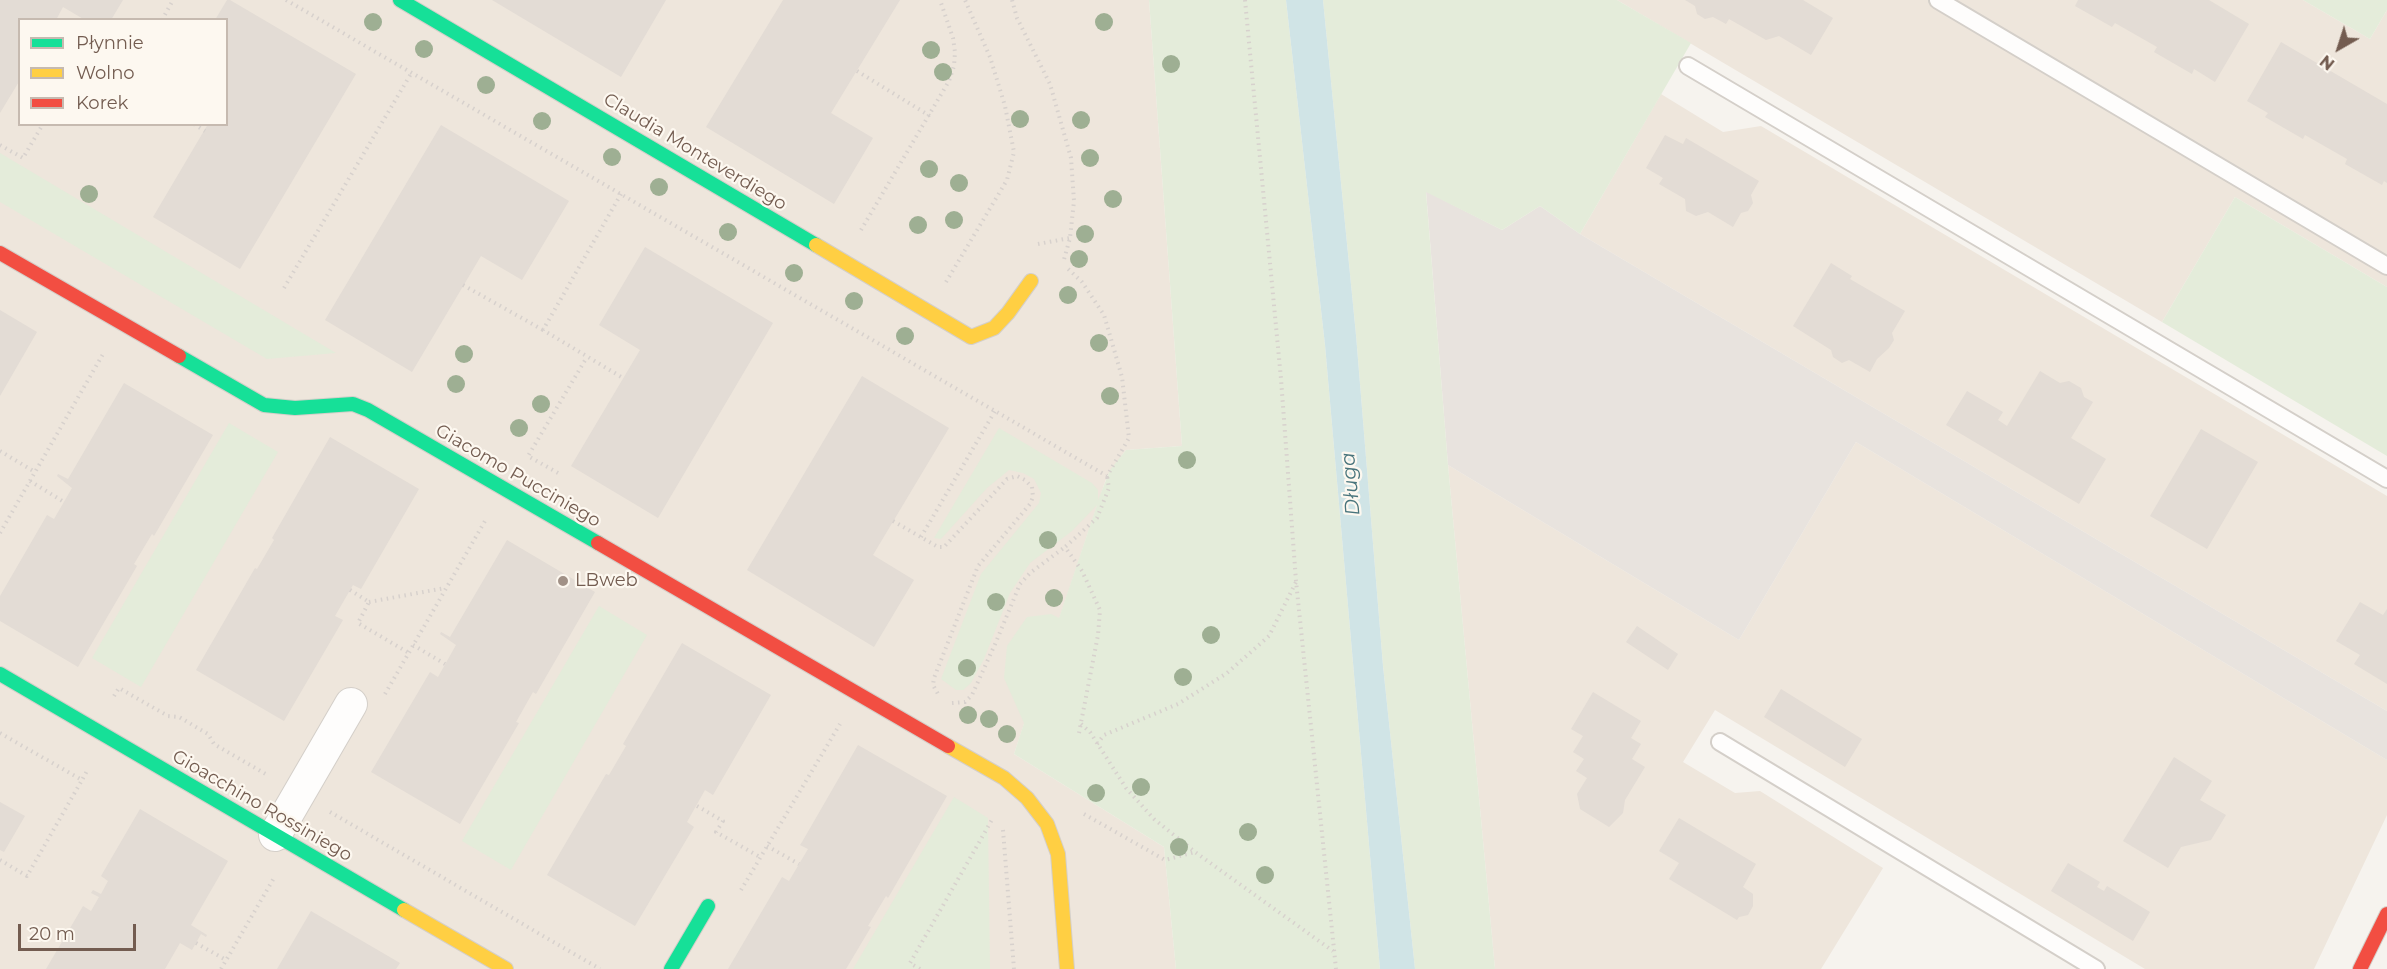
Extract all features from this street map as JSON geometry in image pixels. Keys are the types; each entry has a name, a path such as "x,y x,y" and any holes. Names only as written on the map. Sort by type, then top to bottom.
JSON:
{"street":[{"name":"Claudia Monteverdiego","path":"400,0 971,337 994,328 1008,313 1030,281"},
{"name":"Giacomo Pucciniego","path":"0,253 264,405 296,408 353,404 368,410 1004,778 1027,798 1047,824 1058,854 1067,969"},
{"name":"Gioacchino Rossiniego","path":"0,674 506,969"},
{"path":"276,835 366,702"},
{"path":"671,969 708,906"},
{"path":"2360,969 2387,914"}],"lane":[{"path":"1938,0 2387,266"},
{"path":"1688,66 2387,479"},
{"path":"1720,742 2096,969"}],"path":[{"path":"163,18 173,0"},
{"path":"286,0 1107,476"},
{"path":"858,235 949,81 955,59 953,38 940,0"},
{"path":"944,286 1007,180 1014,152 1005,106 990,57 965,0"},
{"path":"1012,0 1017,18 1050,84 1071,158 1074,201 1070,238 1062,263 1047,291 1030,281"},
{"path":"1245,0 1281,379 1296,581 1336,969"},
{"path":"857,71 930,116"},
{"path":"284,288 412,72"},
{"path":"0,145 23,158 42,126"},
{"path":"198,126 205,130"},
{"path":"543,330 621,194"},
{"path":"893,521 938,547 944,547 1007,478 1017,476 1032,487 1033,497 1030,504 978,566 934,678 936,692 950,703 965,702 972,694 1020,584 1030,573 1065,547 1097,518 1109,488 1107,476 1129,438 1122,377 1104,315 1082,282 1062,263"},
{"path":"463,285 623,378"},
{"path":"0,533 105,355 95,349"},
{"path":"568,479 528,456 587,357"},
{"path":"921,537 995,411"},
{"path":"0,451 35,472"},
{"path":"30,481 64,502"},
{"path":"366,702 409,653 489,515"},
{"path":"1065,547 1083,571 1100,610 1098,635 1078,733"},
{"path":"1097,744 1104,735 1178,704 1227,673 1269,636 1296,581"},
{"path":"350,590 369,602 446,588"},
{"path":"369,602 358,623 409,653"},
{"path":"413,645 445,664"},
{"path":"929,694 939,700"},
{"path":"831,718 840,723 849,721"},
{"path":"739,894 840,723"},
{"path":"1080,724 1090,732 1126,788 1154,819 1195,852 1334,951"},
{"path":"0,860 27,876 82,780"},
{"path":"697,806 723,821 716,832 760,857"},
{"path":"1078,810 1165,860 1195,852"},
{"path":"920,969 910,963 995,813"},
{"path":"1003,827 1014,969"},
{"path":"767,846 799,864"},
{"path":"221,969 274,878"},
{"path":"196,943 226,960"}],"shaded area":[{"path":"0,0 1149,0 1182,446 1126,450 1107,476 1014,754 1164,847 1176,969 0,969"},
{"path":"1617,0 2303,0 2370,39 2387,10 2387,287 2235,197 2162,322"},
{"path":"1661,94 1723,132 1761,126 2387,496 2387,711 1580,234"},
{"path":"1426,191 1502,230 1540,206 1580,234 2387,711 2387,760 1856,442 1739,640 1448,465"},
{"path":"1856,442 2387,760 2387,815 2314,969 2145,969 1715,710 1683,762 1735,793 1760,791 1883,868 1821,969 1495,969 1448,465 1739,640"}],"green space":[{"path":"1149,0 1286,0 1325,345 1380,969 1176,969 1164,847 1014,754 1024,723 1004,678 1007,646 1027,617 1051,614 1059,618 1097,505 1072,531 1030,563 1010,593 984,659 971,683 963,690 956,690 941,679 981,574 1039,503 1041,493 1034,479 1023,473 1009,470 987,488 941,539 934,538 999,428 1092,483 1098,490 1098,500 1110,470 1126,450 1182,446"},
{"path":"1323,0 1617,0 1691,43 1580,234 1540,206 1502,230 1426,192 1448,465 1495,969 1415,969 1383,666 1356,335"},
{"path":"2303,0 2387,0 2387,10 2370,39"},
{"path":"0,153 336,353 267,359 0,202"},
{"path":"2235,197 2387,287 2387,456 2162,322"},
{"path":"229,423 278,452 141,687 92,658"},
{"path":"599,606 647,635 511,870 462,841"},
{"path":"954,797 988,818 990,969 853,969"}],"water":[{"name":"Długa","path":"1286,0 1323,0 1356,335 1383,666 1415,969 1380,969 1325,345"}],"building":[{"path":"0,0 123,0 112,18 82,18 63,7 57,18 18,18 18,83 0,113"},
{"path":"227,0 230,0 356,74 240,269 153,217 207,126 228,126 228,18 216,18"},
{"path":"492,0 666,0 621,77"},
{"path":"783,0 900,0 831,113 873,138 834,204 706,127"},
{"path":"1685,0 1803,0 1833,18 1811,55 1779,36 1766,40 1729,19 1726,24 1713,17 1705,19 1697,14 1695,6"},
{"path":"2078,0 2209,0 2249,24 2215,82 2194,69 2192,74 2154,52 2157,47 2115,23 2112,27 2075,6"},
{"path":"2281,42 2387,104 2387,183 2384,181 2382,185 2345,164 2347,159 2305,135 2303,139 2265,117 2268,113 2247,101"},
{"path":"441,125 569,201 522,280 481,256 412,372 325,320"},
{"path":"1665,135 1683,144 1686,138 1759,181 1751,195 1753,203 1748,211 1741,213 1733,227 1708,212 1696,216 1686,211 1685,199 1659,184 1663,178 1646,168"},
{"path":"645,247 773,323 658,518 571,466 640,350 599,325"},
{"path":"1831,263 1852,276 1850,279 1905,311 1892,333 1894,340 1877,359 1870,372 1849,360 1842,363 1833,357 1831,350 1793,326"},
{"path":"0,310 37,332 0,396"},
{"path":"2040,371 2060,383 2069,381 2081,388 2084,397 2093,402 2071,438 2106,459 2079,504 1946,425 1967,391 2003,412 1998,420 2007,426"},
{"path":"862,376 949,428 873,555 914,580 874,647 747,570"},
{"path":"124,383 213,435 154,536 152,534 134,564 137,566 78,667 0,621 0,596 47,515 54,519 72,488 57,476 58,474 68,479"},
{"path":"2201,429 2258,462 2207,549 2150,516"},
{"path":"330,437 419,489 361,589 353,585 335,616 343,620 284,721 196,670 255,568 257,569 274,540 272,538"},
{"path":"507,540 595,592 536,694 533,692 516,722 519,723 460,824 371,772 430,672 438,677 456,645 440,634 441,632 450,637"},
{"path":"2360,602 2383,615 2387,609 2387,684 2354,664 2360,655 2336,641"},
{"path":"1637,626 1678,654 1668,670 1626,642"},
{"path":"682,643 771,695 713,795 705,790 687,822 694,827 635,926 547,875 606,774 609,775 626,746 623,744"},
{"path":"1781,689 1862,739 1845,767 1764,717"},
{"path":"1593,692 1641,721 1631,738 1641,744 1632,759 1645,767 1625,800 1623,813 1609,827 1580,809 1577,794 1587,778 1576,771 1584,759 1573,752 1583,736 1571,729"},
{"path":"858,745 947,796 888,898 886,896 868,926 871,927 846,969 728,969 782,877 789,881 808,849 800,845"},
{"path":"2174,757 2212,781 2200,800 2226,815 2211,840 2181,847 2168,868 2123,841"},
{"path":"0,802 25,816 4,852 0,850"},
{"path":"140,809 228,861 191,925 207,935 206,937 201,934 192,950 180,943 165,969 46,969 83,906 91,911 99,897 91,893 93,890 101,894 108,881 101,876"},
{"path":"1679,818 1756,864 1743,887 1753,894 1753,906 1748,915 1739,917 1737,920 1669,879 1679,863 1659,851"},
{"path":"2068,863 2100,882 2097,887 2104,891 2107,886 2150,912 2133,941 2051,891"},
{"path":"311,911 400,963 396,969 277,969"}],"traffic: fast":[{"path":"400,0 816,245"},
{"path":"179,356 264,405 295,408 353,404 368,410 598,543"},
{"path":"0,674 404,910"},
{"path":"671,969 708,906"}],"traffic: slow":[{"path":"816,245 971,337 994,328 1031,281"},
{"path":"948,746 1004,778 1027,798 1047,824 1058,854 1067,969"},
{"path":"404,910 506,969"}],"traffic: jam":[{"path":"0,253 179,356"},
{"path":"598,543 948,746"},
{"path":"2360,969 2387,914"}],"place":[{"name":"LBweb","path":"563,581"}]}
